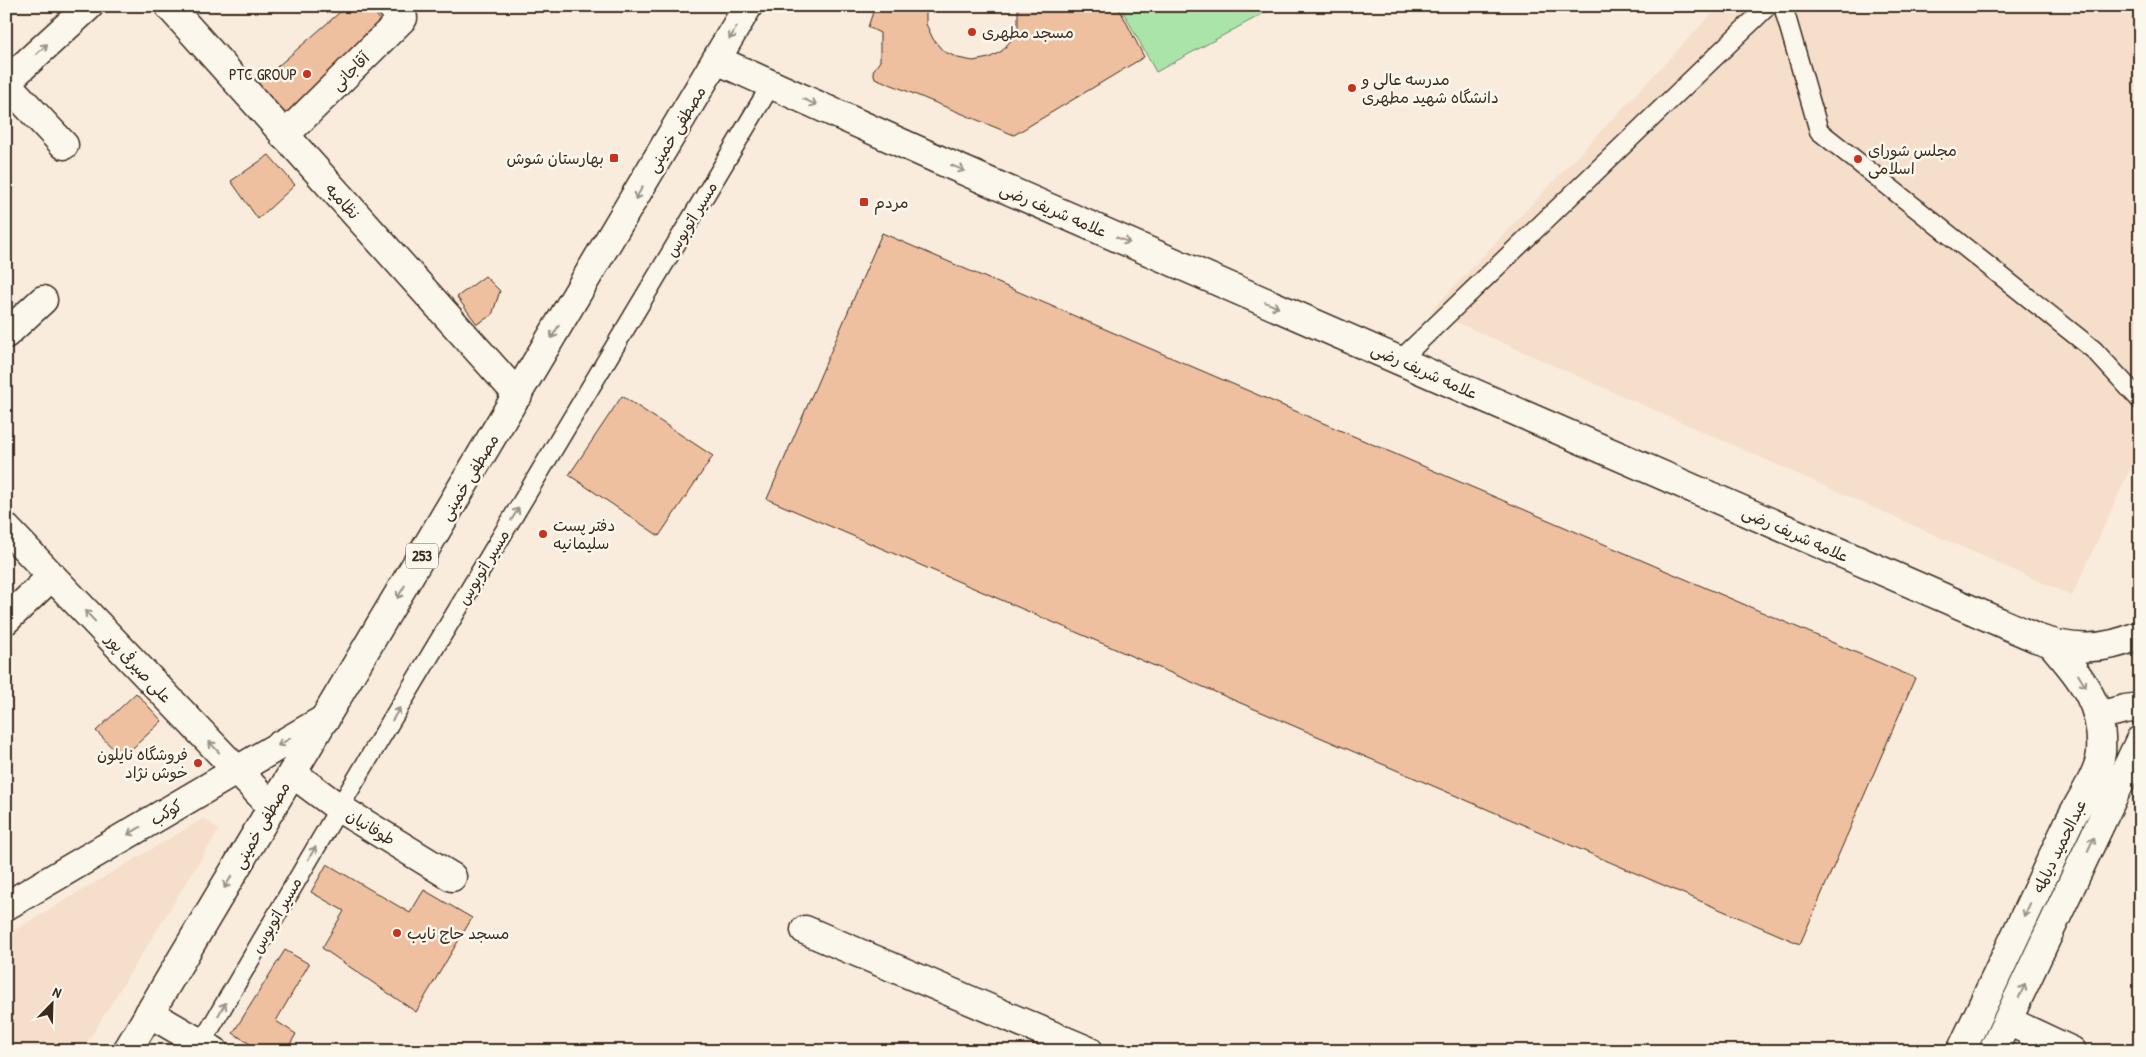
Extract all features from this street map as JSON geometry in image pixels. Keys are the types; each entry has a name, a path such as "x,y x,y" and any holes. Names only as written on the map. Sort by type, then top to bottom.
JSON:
{"main road":[{"path":"64,145 6,83 89,6"},
{"name":"نظامیه","path":"169,6 518,395"},
{"name":"آقاجانی","path":"284,136 403,18 391,6"},
{"name":"مصطفی خمینی","path":"127,1051 748,6"},
{"name":"علامه شریف رضی","path":"717,60 946,163 2051,644 2066,648 2091,647 2124,642 2140,635"},
{"path":"6,334 43,300"},
{"name":"علی صیرفی پور","path":"6,528 272,807"},
{"path":"6,620 52,576"},
{"name":"عبدالحمید دیالمه","path":"1961,1051 2070,820 2093,776 2101,755 2098,716 2094,700 2077,673 2051,644"},
{"path":"2098,716 2140,707"},
{"name":"کوکب","path":"6,906 326,718"},
{"name":"عبدالحمید دیالمه","path":"1993,1051 2140,740"},
{"name":"طوفانیان","path":"292,773 339,808 452,877"},
{"path":"805,930 1089,1051"},
{"path":"150,1013 204,1048"},
{"path":"2008,1021 2072,1051"}],"lane":[{"path":"1400,360 1768,6"},
{"path":"1783,6 1819,131 2094,350 2140,400"},
{"name":"مسیر اتوبوس","path":"204,1048 339,808 771,84"}],"shaded area":[{"name":"مجلس شورای اسلامی","path":"1719,6 2140,6 2140,460 2134,461 2072,596 1431,311"},
{"path":"204,818 219,830 82,1051 6,1051 6,935"}],"green space":[{"path":"1120,6 1277,6 1156,72"}],"building":[{"name":"PTC GROUP","path":"347,6 370,6 388,31 284,133 247,93"},
{"path":"875,6 926,6 926,24 933,39 943,51 958,58 973,61 989,58 1002,51 1012,39 1018,26 1018,6 1118,6 1144,57 1014,135 875,78 873,71 880,61 880,33 868,27"},
{"path":"269,155 295,185 258,219 231,181"},
{"path":"882,233 1915,678 1800,944 767,499"},
{"path":"485,276 500,291 492,315 477,324 457,297"},
{"path":"622,396 713,456 659,536 569,475"},
{"path":"136,693 162,721 122,758 96,731"},
{"name":"مسجد حاج نایب","path":"327,864 410,913 424,890 472,918 416,1012 322,948 344,911 311,892"},
{"path":"285,950 309,964 276,1021 296,1034 286,1051 261,1051 233,1033"}],"place":[{"name":"مسجد مطهری","path":"972,32"},
{"name":"PTC GROUP","path":"307,74"},
{"name":"مدرسه عالی و دانشگاه شهید مطهری","path":"1352,88"},
{"name":"بهارستان شوش","path":"614,158"},
{"name":"مجلس شورای اسلامی","path":"1858,159"},
{"name":"مردم","path":"864,202"},
{"name":"دفتر پست سلیمانیه","path":"543,534"},
{"name":"فروشگاه نایلون خوش نژاد","path":"198,763"},
{"name":"مسجد حاج نایب","path":"397,933"}]}
